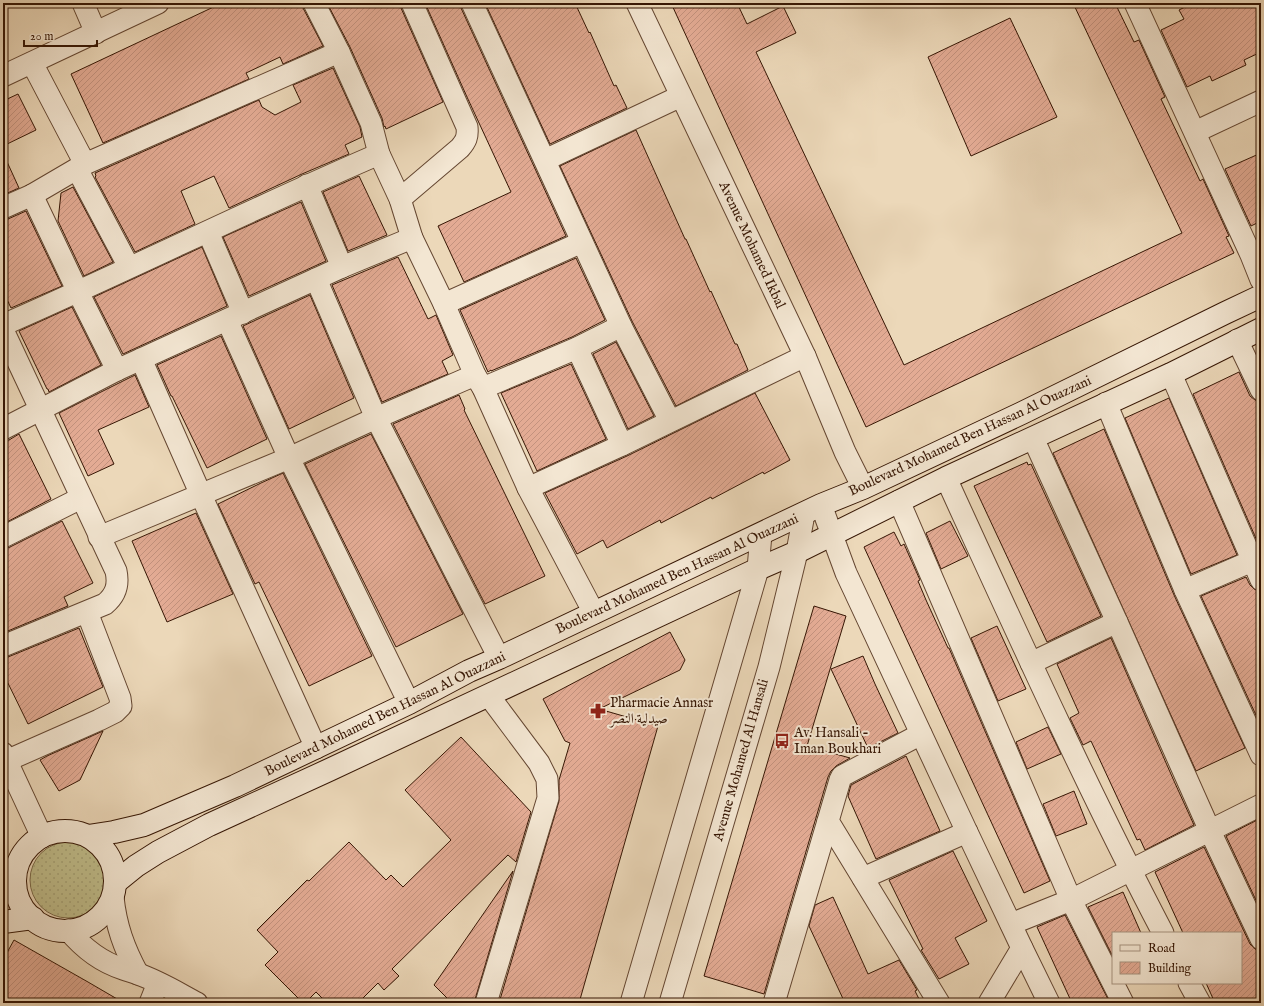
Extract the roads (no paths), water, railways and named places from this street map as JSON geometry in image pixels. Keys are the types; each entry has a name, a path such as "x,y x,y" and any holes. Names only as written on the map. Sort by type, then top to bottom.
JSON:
{"street":[{"path":"83,3 96,33"},
{"path":"3,76 158,3"},
{"path":"314,3 339,52 371,123 380,154 400,199 412,238 444,304 528,488 594,613"},
{"path":"400,199 460,148 465,142 467,135 467,128 412,3"},
{"path":"472,3 621,326 670,421"},
{"name":"Avenue Mohamed Ikbal","path":"636,3 805,356 845,452 862,488"},
{"path":"1135,3 1251,255 1261,280"},
{"path":"3,208 32,195 81,166 339,52"},
{"path":"32,63 129,267"},
{"path":"544,160 681,96"},
{"path":"1195,132 1261,101"},
{"path":"3,325 78,292 307,185 380,154"},
{"path":"307,185 342,267"},
{"path":"32,195 117,370"},
{"path":"208,232 235,316 290,458 409,703"},
{"path":"3,429 117,370 342,267 412,238"},
{"path":"444,304 582,242"},
{"path":"316,280 376,418 499,658"},
{"name":"Boulevard Mohamed Ben Hassan Al Ouazzani","path":"88,836 144,825 235,786 409,703 469,671 1022,413 1261,296"},
{"path":"99,537 290,458 376,418 577,348 621,326"},
{"name":"Boulevard Mohamed Ben Hassan Al Ouazzani","path":"114,890 136,866 153,855 209,825 797,552 946,478 1171,374 1261,329"},
{"path":"3,330 116,571 117,578 117,589 111,599 105,604 3,646"},
{"path":"1237,340 1261,390"},
{"path":"577,348 622,445"},
{"path":"528,488 622,445 805,356"},
{"path":"141,359 316,748"},
{"path":"1171,374 1261,580"},
{"path":"1106,403 1185,590 1261,755"},
{"path":"1033,438 1210,831 1261,939"},
{"path":"946,478 1031,663 1130,870 1162,932"},
{"path":"3,537 81,498"},
{"path":"899,501 1071,900 1112,981"},
{"path":"812,510 832,535 846,573 920,734 1049,1003"},
{"name":"Avenue Mohamed Al Hansali","path":"674,1002 769,666 797,552 812,510"},
{"path":"631,1003 758,569 761,534"},
{"path":"1185,590 1252,561"},
{"path":"42,837 5,757 99,720 115,712 121,706 120,698 87,612"},
{"path":"1031,663 1117,622"},
{"path":"486,1003 548,798 547,779 539,763 489,696"},
{"path":"774,1003 842,776 920,734"},
{"path":"1010,924 1071,900 1261,805"},
{"path":"828,821 939,1003"},
{"path":"114,890 106,910 95,920 82,928 55,930 32,918 18,897 16,883 10,876 30,845 42,837 57,832 73,831 88,836 99,844 108,855 114,868 115,917 128,956 138,974"},
{"path":"863,878 967,832"},
{"path":"3,922 32,918"},
{"path":"68,930 79,943 92,954 122,969 158,983 197,1003"},
{"path":"988,1003 1022,948"},
{"path":"150,1003 158,983"},
{"path":"1113,984 1123,1003"},
{"path":"1190,984 1200,1003"}],"place":[{"name":"Pharmacie Annasr صيدلية النصر","path":"598,711"},
{"name":"Av. Hansali - Iman Boukhari","path":"782,741"}]}
